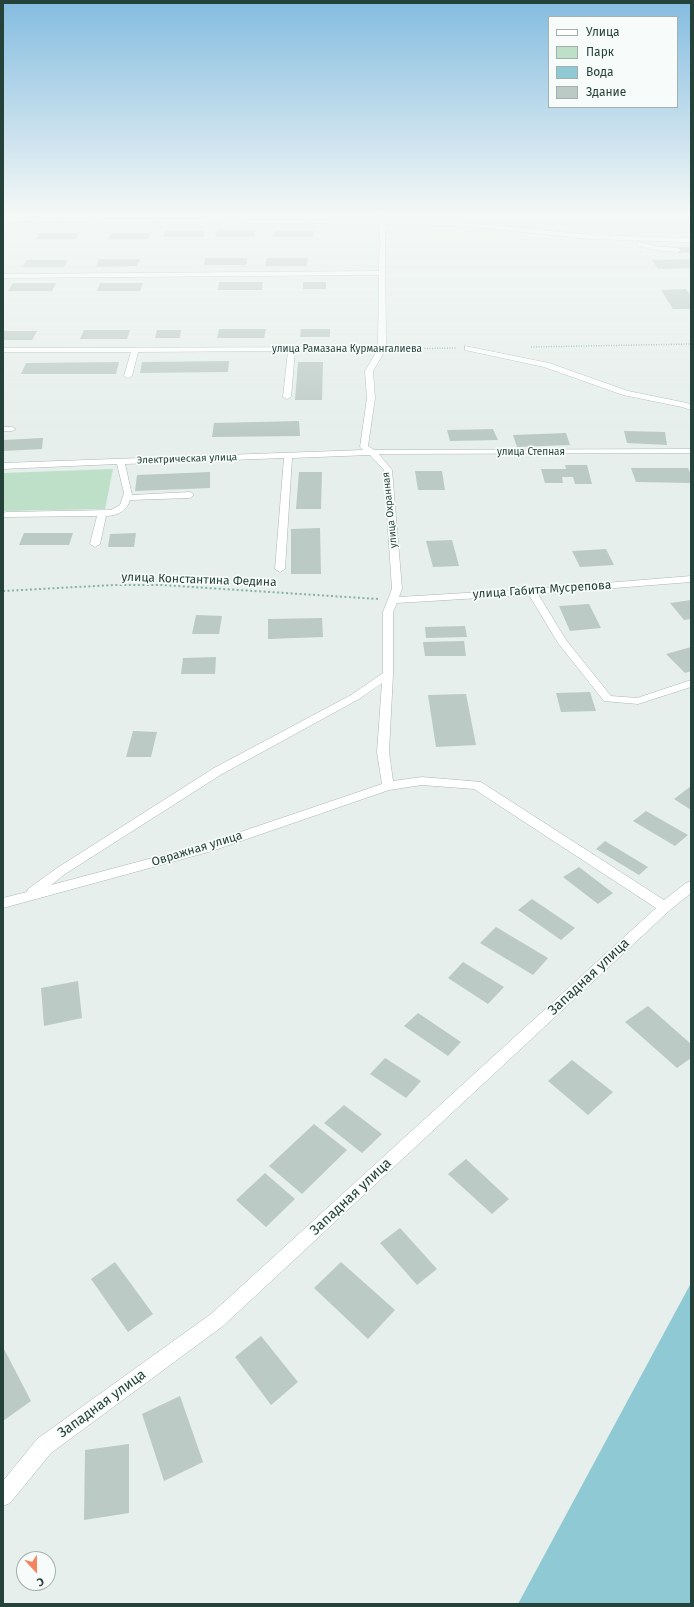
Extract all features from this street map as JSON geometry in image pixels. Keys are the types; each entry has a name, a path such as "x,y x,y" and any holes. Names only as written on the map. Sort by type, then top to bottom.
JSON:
{"street":[{"path":"382,286 382,349"},
{"path":"468,348 546,365 626,393 684,404 691,408"},
{"path":"128,376 135,349"},
{"path":"287,397 292,349"},
{"name":"улица Рамазана Курмангалиева","path":"3,350 382,349"},
{"name":"улица Охранная","path":"382,349 369,371 371,398 364,446 372,452 388,470 397,589 394,600 388,612 388,674 383,752 388,786"},
{"path":"3,429 12,429"},
{"name":"улица Степная","path":"372,452 691,452"},
{"name":"Электрическая улица","path":"3,466 372,452"},
{"path":"280,569 288,456"},
{"path":"6,515 114,513 124,506 128,493 120,461"},
{"path":"127,498 190,495"},
{"path":"96,544 102,513"},
{"name":"улица Габита Мусрепова","path":"394,600 532,592 691,579"},
{"path":"532,592 562,641 608,699 638,702 691,683"},
{"path":"29,895 61,871 218,771 355,697 388,674"},
{"name":"Овражная улица","path":"3,903 208,848 388,786 422,781 477,784 665,907"},
{"name":"Западная улица","path":"3,1496 44,1446 217,1320 665,907 691,886"}],"path":[{"path":"524,347 691,344"},
{"name":"улица Рамазана Курмангалиева","path":"382,349 468,348"},
{"name":"улица Константина Федина","path":"3,591 80,586 130,585 224,588 394,600"}],"green space":[{"path":"113,469 105,509 3,511 3,473"}],"water":[{"path":"691,1283 691,1604 518,1604"}],"building":[{"path":"11,286 55,286 52,291 8,291"},
{"path":"99,286 142,286 140,291 97,291"},
{"path":"219,286 263,286 262,290 218,290"},
{"path":"303,286 326,286 326,289 303,289"},
{"path":"686,289 691,296 691,309 673,309 661,290"},
{"path":"219,329 266,329 264,338 217,338"},
{"path":"301,329 330,329 330,337 300,337"},
{"path":"84,330 130,330 127,339 80,339"},
{"path":"157,330 181,330 180,338 155,338"},
{"path":"3,331 37,331 32,340 3,340"},
{"path":"229,361 228,372 140,373 142,362"},
{"path":"119,362 116,374 21,374 26,363"},
{"path":"298,362 323,362 322,400 295,400"},
{"path":"299,421 300,436 212,437 214,423"},
{"path":"493,429 498,440 450,441 447,430"},
{"path":"624,431 665,432 667,445 627,443"},
{"path":"566,433 570,445 517,447 513,435"},
{"path":"43,438 42,449 3,451 3,440"},
{"path":"565,465 587,465 592,484 575,484 573,477 562,477 563,483 545,483 541,469 566,469"},
{"path":"631,468 688,468 691,475 691,483 636,482"},
{"path":"415,471 442,471 445,490 418,490"},
{"path":"210,472 210,488 135,491 137,475"},
{"path":"299,472 322,472 321,509 296,509"},
{"path":"320,528 321,574 291,574 291,529"},
{"path":"24,533 73,533 69,545 19,545"},
{"path":"136,533 134,547 108,547 110,534"},
{"path":"452,540 459,566 433,567 426,541"},
{"path":"606,549 614,565 580,567 572,551"},
{"path":"691,600 691,619 684,620 670,603"},
{"path":"589,604 601,628 570,631 559,606"},
{"path":"196,615 222,616 219,634 192,634"},
{"path":"322,618 323,637 268,639 268,619"},
{"path":"465,626 467,637 426,638 425,627"},
{"path":"464,641 466,656 425,656 423,642"},
{"path":"691,647 691,671 685,673 666,654"},
{"path":"216,657 215,674 181,674 183,658"},
{"path":"590,692 596,711 561,712 556,693"},
{"path":"466,694 476,745 436,747 428,695"},
{"path":"133,731 157,732 151,757 126,757"},
{"path":"691,786 691,810 674,799"},
{"path":"646,811 688,835 675,846 633,821"},
{"path":"605,841 648,867 639,875 596,849"},
{"path":"579,867 613,893 598,904 563,877"},
{"path":"532,899 575,928 561,940 518,910"},
{"path":"496,927 548,958 533,975 480,943"},
{"path":"463,962 504,987 488,1004 448,978"},
{"path":"78,981 82,1018 44,1026 41,988"},
{"path":"648,1006 691,1044 691,1058 677,1068 625,1022"},
{"path":"418,1013 461,1042 448,1056 404,1026"},
{"path":"385,1058 421,1081 406,1098 370,1074"},
{"path":"572,1060 613,1092 588,1115 548,1081"},
{"path":"344,1105 382,1134 362,1153 324,1123"},
{"path":"314,1124 347,1150 302,1194 269,1166"},
{"path":"466,1159 509,1199 492,1214 448,1174"},
{"path":"265,1173 295,1199 266,1227 236,1200"},
{"path":"400,1228 437,1269 417,1285 380,1243"},
{"path":"115,1262 153,1314 128,1332 91,1279"},
{"path":"341,1262 395,1310 368,1339 314,1288"},
{"path":"261,1336 298,1382 271,1405 235,1357"},
{"path":"3,1347 31,1401 3,1421"},
{"path":"180,1396 203,1462 164,1481 142,1414"},
{"path":"129,1444 129,1513 84,1520 85,1450"}]}
